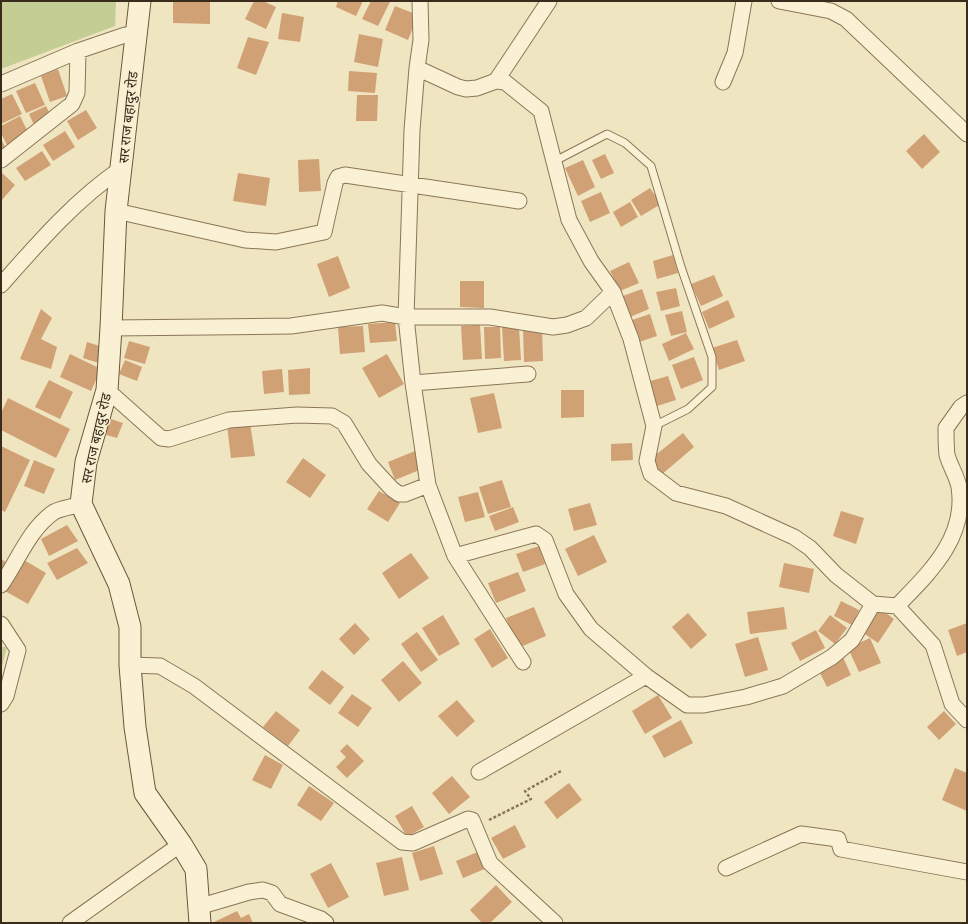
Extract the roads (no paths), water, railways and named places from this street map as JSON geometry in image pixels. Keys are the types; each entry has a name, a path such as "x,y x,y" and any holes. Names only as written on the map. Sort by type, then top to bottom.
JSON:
{"street":[{"name":"सर राज बहादुर रोड","path":"81,504 86,462 107,390 116,211 140,1"},
{"path":"420,1 421,40 412,130 406,317 413,383 428,485 455,556 523,662"},
{"path":"496,81 549,1"},
{"path":"723,82 735,53 744,1"},
{"path":"779,1 831,11 846,19 967,134"},
{"path":"1,84 78,51 125,35 136,35"},
{"path":"1,160 72,104 77,93 78,51"},
{"path":"417,68 458,87 466,89 477,88 496,81 505,82 541,111 569,220 591,261 613,292 631,339 654,426 647,461 651,474 676,493 726,506 794,537 810,548 836,575 873,604 897,606 933,645 952,704 967,720"},
{"path":"1,285 48,232 100,183 122,168"},
{"path":"116,211 245,240 276,242 324,232 327,227 335,183 338,177 345,175 519,201"},
{"path":"111,328 291,326 382,313 406,317 490,317 553,327 567,325 586,318 613,292"},
{"path":"413,383 528,374"},
{"path":"107,390 161,438 169,439 229,420 297,415 332,416 344,423 369,464 392,489 399,494 405,494 428,485"},
{"path":"897,606 936,565 958,524 960,504 959,486 948,456 946,428 961,407 967,403"},
{"path":"1,585 15,566 34,530 55,512 81,504 119,584 130,627 130,665 135,727 145,793 181,844 196,869 199,915 249,892 263,890 272,893 280,904 322,920 326,923"},
{"path":"455,556 536,534 541,537 545,540 566,594 591,629 646,676 687,705 704,705 746,697 783,686 832,657 852,640 873,604"},
{"path":"1,624 18,650 6,696 1,704"},
{"path":"130,665 160,666 194,686 402,842 413,843 468,819 472,820 490,863 555,923"},
{"path":"479,772 646,676"},
{"path":"726,868 801,834 838,839 841,849 967,872"},
{"path":"78,921 181,844"}],"lane":[{"path":"555,161 607,134 625,143 651,166 680,267 712,357 712,387 688,409 654,426"}]}
